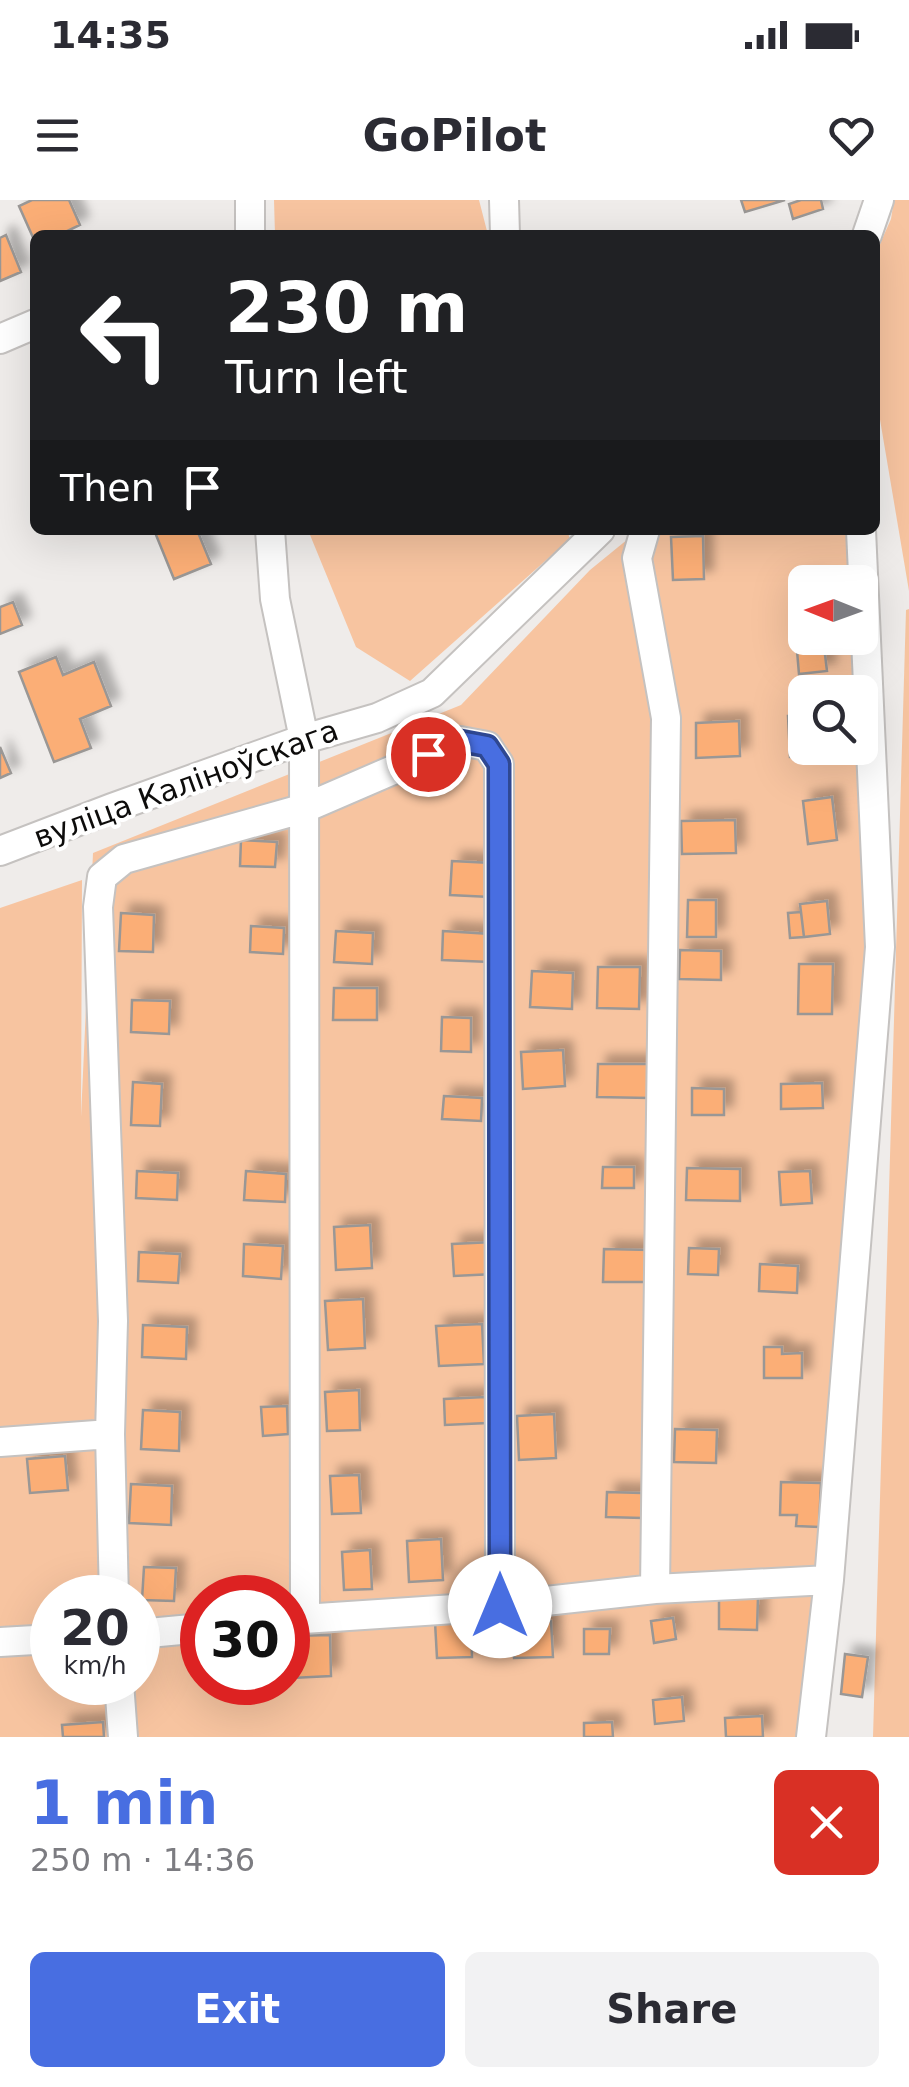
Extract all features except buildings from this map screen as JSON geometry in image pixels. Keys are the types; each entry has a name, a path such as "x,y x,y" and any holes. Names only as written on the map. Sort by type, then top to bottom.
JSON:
{"street":[{"path":"246,230 250,200"},
{"path":"504,200 505,230"},
{"path":"869,230 879,200"},
{"path":"0,339 30,326"},
{"path":"270,535 275,599 304,740 296,1575"},
{"name":"вуліца Каліноўскага","path":"0,850 304,740 377,718 432,693 595,535"},
{"path":"644,535 637,558 666,718 655,1590"},
{"path":"811,1737 829,1580 880,947 861,535"},
{"path":"113,1575 110,1434 113,1321 98,906 102,876 124,859 305,808 460,741 487,746 499,764 500,1606"},
{"path":"0,1442 110,1434"},
{"path":"310,1619 655,1590 829,1580"},
{"path":"0,1642 30,1640"},
{"path":"121,1705 123,1737"}],"shaded area":[{"path":"274,200 479,200 487,230 275,230"},
{"path":"894,200 909,200 909,591 880,420 880,244"},
{"path":"310,535 569,535 570,539 410,681 356,647"},
{"path":"633,535 856,535 858,565 788,565 788,655 861,655 862,675 788,675 788,765 868,765 880,947 810,1737 0,1737 0,908 82,880 81,1117 93,853 461,705 590,570"},
{"path":"909,609 909,1737 873,1737 906,610"}],"route":[{"path":"428,754 460,741 487,746 499,764 500,1606"}]}
